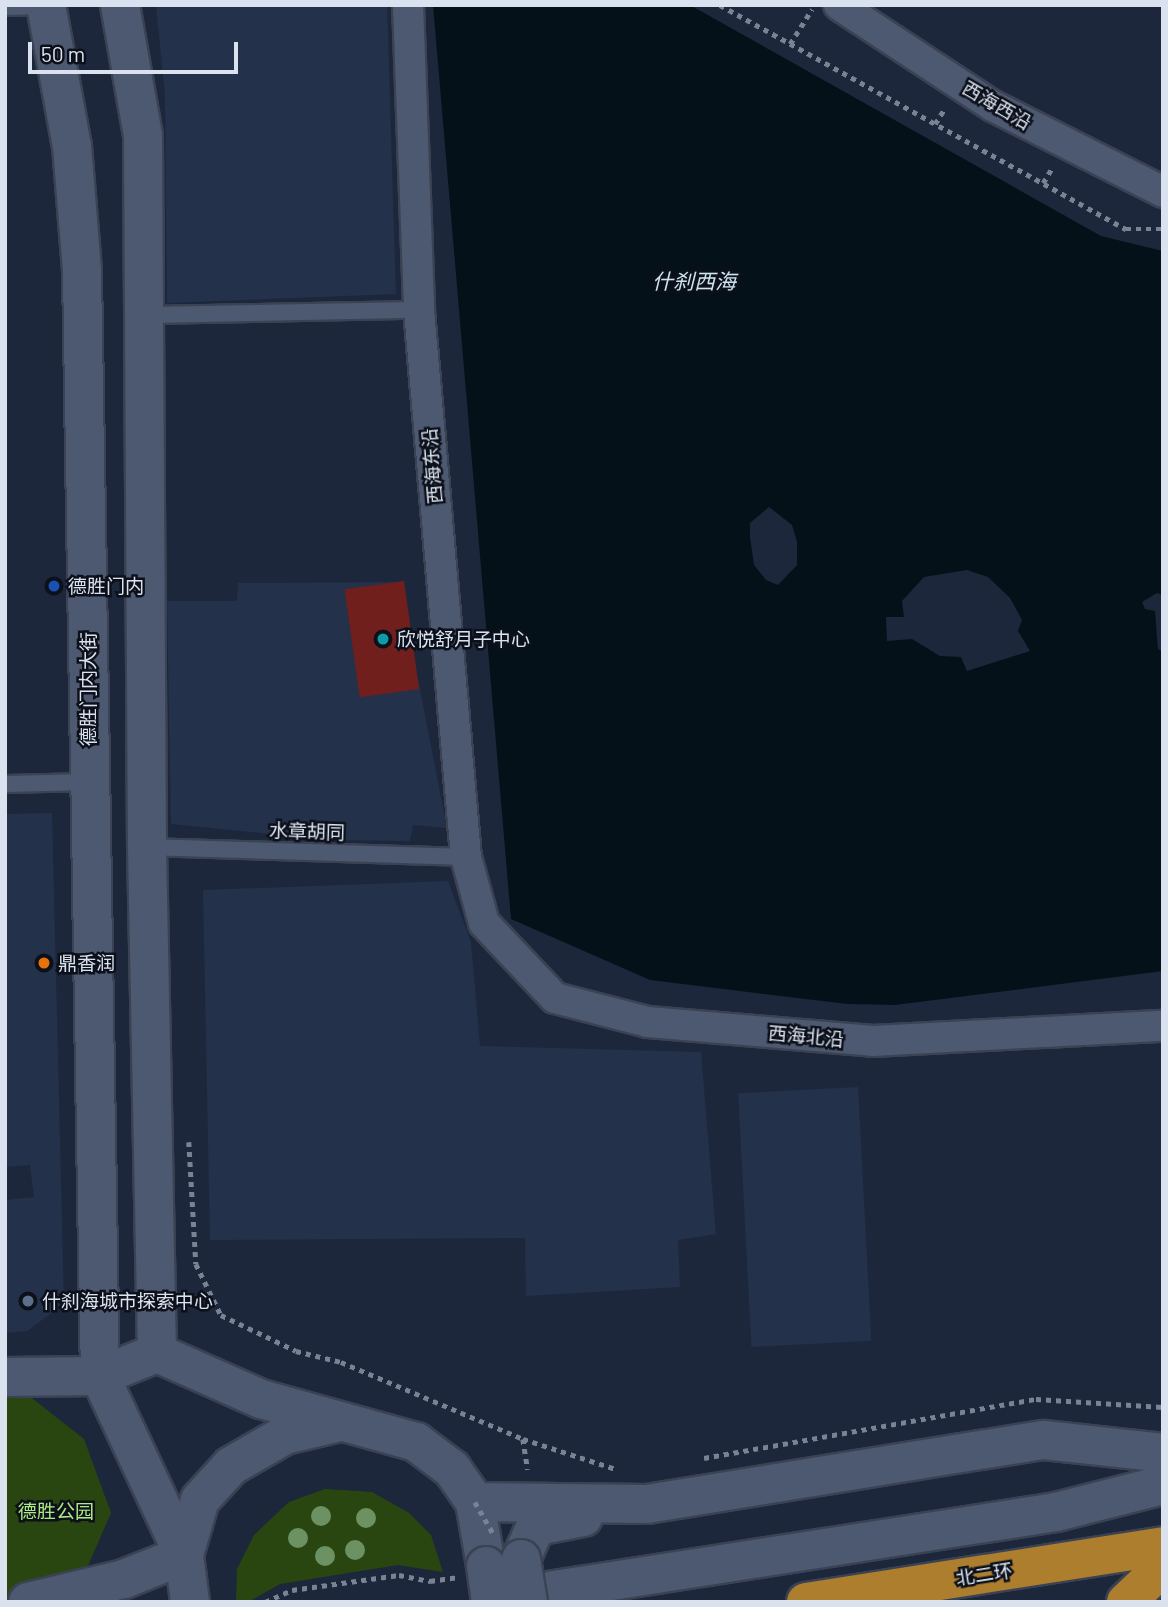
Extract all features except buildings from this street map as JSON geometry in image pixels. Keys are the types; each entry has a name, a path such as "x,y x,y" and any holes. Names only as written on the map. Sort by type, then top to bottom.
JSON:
{"highway":[{"name":"北二环","path":"806,1602 1163,1546"},
{"path":"1126,1602 1163,1567"},
{"path":"1154,1602 1163,1600"}],"main road":[{"path":"120,5 143,136 147,315 148,847 157,1353"},
{"name":"德胜门内大街","path":"46,6 72,146 82,271 87,782 100,1376"},
{"path":"5,1377 100,1376 157,1353 261,1399 389,1432 436,1454 475,1502 495,1582 528,1602"},
{"path":"100,1376 184,1555 191,1602"},
{"path":"184,1555 200,1500 240,1459 285,1435 326,1424 352,1423"},
{"path":"475,1502 637,1488 1044,1440 1163,1452"},
{"path":"495,1582 1056,1513 1163,1485"},
{"path":"495,1582 536,1526 637,1488"},
{"path":"45,1599 124,1579 184,1555"},
{"path":"45,1599 115,1593 142,1602"}],"street":[{"name":"西海东沿","path":"408,5 419,310 466,857 484,923"},
{"name":"西海西沿","path":"845,7 993,106 1163,192"},
{"name":"西海北沿","path":"484,923 555,998 648,1022 873,1041 1163,1026"}],"lane":[{"path":"5,7 46,6"},
{"path":"147,315 419,310"},
{"path":"5,784 87,782"},
{"name":"水章胡同","path":"148,847 466,857"}],"path":[{"path":"720,5 1126,229 1163,229"},
{"path":"790,44 814,5"},
{"path":"189,1136 196,1264 221,1315 296,1351 341,1362 637,1488"},
{"path":"695,1460 1036,1399 1163,1407"},
{"path":"265,1602 292,1590 399,1575 430,1581"}],"shaded area":[{"path":"156,5 387,5 396,294 167,303 165,96"},
{"path":"399,582 447,828 413,825 410,841 331,840 171,824 167,601 237,601 238,583"},
{"path":"52,813 64,1304 27,1331 5,1333 5,1200 34,1197 30,1165 5,1167 5,814"},
{"path":"448,881 471,942 480,1046 701,1052 716,1234 678,1240 680,1287 526,1296 525,1238 210,1240 203,890"},
{"path":"858,1087 871,1341 751,1347 738,1093"}],"green space":[{"name":"德胜公园","path":"5,1377 84,1439 111,1513 87,1568 62,1596 5,1602"},
{"path":"325,1489 372,1492 409,1513 431,1535 443,1572 398,1565 280,1584 248,1602 236,1602 237,1569 254,1535 289,1502"}],"water":[{"name":"什刹西海","path":"433,5 690,5 1101,236 1163,251 1163,595 1157,593 1142,602 1145,609 1155,611 1158,649 1163,652 1163,971 895,1005 847,1004 650,980 511,919","holes":["769,507 792,525 797,542 797,565 778,585 766,580 754,565 750,537 750,523","967,570 988,577 1010,598 1022,620 1018,631 1030,651 967,671 961,657 940,656 912,639 887,641 886,617 904,617 902,601 924,577"]}],"place":[{"name":"德胜门内","path":"54,586"},
{"name":"欣悦舒月子中心","path":"383,639"},
{"name":"鼎香润","path":"44,963"},
{"name":"什刹海城市探索中心","path":"28,1301"}]}
